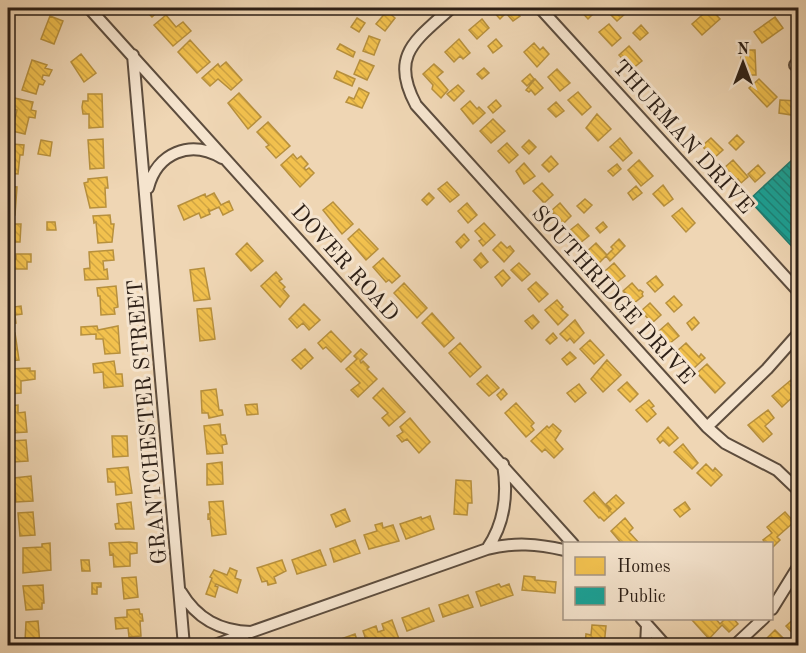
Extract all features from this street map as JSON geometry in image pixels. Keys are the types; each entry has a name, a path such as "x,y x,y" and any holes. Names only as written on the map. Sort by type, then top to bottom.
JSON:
{"street":[{"name":"DOVER ROAD","path":"89,8 572,542"},
{"name":"SOUTHRIDGE DRIVE","path":"451,8 421,35 409,51 405,62 408,90 416,105 707,427 725,442 777,470 798,490"},
{"name":"THURMAN DRIVE","path":"540,8 798,291"},
{"name":"GRANTCHESTER STREET","path":"133,55 184,645"},
{"name":"GRANTCHESTER STREET","path":"146,195 154,172 161,162 181,150 202,150 230,162"},
{"path":"707,427 767,369 798,334"},
{"path":"487,549 498,530 505,502 503,464"},
{"path":"212,645 487,549 521,544 563,550"},
{"path":"773,606 798,567"},
{"path":"180,589 190,607 203,618 227,629 250,632"},
{"path":"734,645 762,620"},
{"path":"644,622 646,645"},
{"path":"644,622 666,645"}],"building: Homes":[{"path":"143,8 162,8 152,17"},
{"path":"494,8 513,8 520,16 513,21 506,13 500,19 492,10"},
{"path":"578,8 597,8 598,9 588,19"},
{"path":"615,8 621,8 626,13 617,21 609,13"},
{"path":"710,8 720,19 702,35 692,24"},
{"path":"387,11 395,18 385,31 376,24"},
{"path":"166,15 176,27 183,22 191,31 173,46 154,25"},
{"path":"50,16 63,21 54,44 41,39"},
{"path":"775,17 783,28 762,43 754,32"},
{"path":"357,18 365,23 359,32 351,27"},
{"path":"482,19 489,28 477,39 469,30"},
{"path":"609,24 621,38 612,46 599,32"},
{"path":"641,25 648,33 640,40 633,33"},
{"path":"369,36 380,40 374,55 363,51"},
{"path":"459,39 470,53 463,59 460,56 454,62 445,52"},
{"path":"496,39 502,46 493,53 488,46"},
{"path":"190,40 210,62 197,73 178,52"},
{"path":"534,43 540,50 543,47 549,54 537,67 524,52"},
{"path":"340,44 355,52 353,57 337,49"},
{"path":"629,46 642,61 632,69 619,55"},
{"path":"741,50 755,50 756,75 741,75"},
{"path":"81,54 96,73 84,82 71,62"},
{"path":"32,60 47,65 45,68 52,70 49,76 43,75 42,79 45,81 43,85 39,84 36,94 22,90"},
{"path":"360,60 374,66 367,80 354,74"},
{"path":"226,62 242,80 231,90 218,79 210,86 202,78 218,64 220,67"},
{"path":"434,64 443,72 437,77 448,90 441,98 423,74"},
{"path":"484,68 489,73 482,79 477,74"},
{"path":"557,69 570,83 560,91 548,77"},
{"path":"337,71 355,79 352,86 334,78"},
{"path":"530,74 534,79 527,86 522,81"},
{"path":"535,79 543,88 535,95 531,90 529,92 526,90"},
{"path":"759,79 777,97 767,107 749,88"},
{"path":"458,85 464,91 454,101 447,94"},
{"path":"359,88 369,93 362,108 346,102 349,97 354,99"},
{"path":"578,92 591,107 582,115 568,100"},
{"path":"239,93 261,117 248,129 228,103"},
{"path":"88,94 102,94 103,127 89,128 89,114 83,114 82,107 83,101 88,101"},
{"path":"10,97 33,102 31,110 36,111 35,118 29,117 25,134 12,131 17,110 8,108"},
{"path":"496,100 501,106 493,113 488,107"},
{"path":"780,100 798,101 798,116 779,113"},
{"path":"470,101 477,109 479,107 485,113 473,124 461,109"},
{"path":"556,102 564,111 556,117 548,109"},
{"path":"597,114 611,129 598,141 586,128"},
{"path":"493,119 505,131 491,143 480,131"},
{"path":"268,122 290,146 276,158 266,147 269,145 257,132"},
{"path":"737,135 744,142 736,150 729,143"},
{"path":"620,138 632,153 623,161 610,147"},
{"path":"711,138 723,150 714,158 702,146"},
{"path":"103,139 104,168 90,169 88,140"},
{"path":"41,140 52,142 50,156 38,154"},
{"path":"529,140 536,147 529,154 522,147"},
{"path":"507,143 518,155 509,163 498,151"},
{"path":"12,144 24,145 23,155 20,155 18,174 8,173 8,152"},
{"path":"293,154 297,159 301,156 308,164 304,168 306,170 309,168 314,173 300,187 281,165"},
{"path":"551,156 558,164 549,172 542,165"},
{"path":"639,160 653,176 641,186 628,170"},
{"path":"733,160 748,177 741,183 738,179 735,182 723,169"},
{"path":"524,163 535,176 524,184 516,171"},
{"path":"617,164 621,169 613,176 608,171"},
{"path":"758,165 765,173 755,182 748,174"},
{"path":"107,177 106,207 90,208 84,183 88,182 88,179"},
{"path":"447,182 459,195 450,202 438,189"},
{"path":"542,183 553,195 544,203 533,191"},
{"path":"663,185 673,199 664,206 653,194"},
{"path":"8,186 17,187 15,215 8,215"},
{"path":"636,186 642,193 633,200 628,193"},
{"path":"214,193 221,205 229,201 233,210 223,215 219,207 210,211 208,209 210,214 201,218 199,213 184,220 178,206 205,194 206,197"},
{"path":"429,193 434,198 427,205 422,200"},
{"path":"585,199 592,205 584,213 577,206"},
{"path":"333,202 353,224 342,234 323,210"},
{"path":"467,203 477,215 468,223 458,211"},
{"path":"560,203 571,216 563,224 551,211"},
{"path":"682,208 695,223 686,232 672,216"},
{"path":"110,215 111,224 114,224 112,242 98,243 96,222 94,223 93,216"},
{"path":"47,222 55,222 56,230 47,230"},
{"path":"603,222 607,227 600,233 596,228"},
{"path":"484,223 495,235 483,246 479,241 482,239 475,231"},
{"path":"8,224 21,224 20,242 12,242 12,253 8,253"},
{"path":"578,224 589,236 580,243 569,231"},
{"path":"359,229 378,249 366,260 348,239"},
{"path":"464,234 469,240 461,248 456,242"},
{"path":"619,239 625,246 610,261 606,256 596,266 584,254 596,243 607,255"},
{"path":"501,242 507,248 510,246 514,251 504,262 493,250"},
{"path":"247,243 263,261 251,271 236,254"},
{"path":"113,250 114,260 103,261 108,279 85,280 84,269 90,268 89,252"},
{"path":"481,253 488,262 481,268 474,260"},
{"path":"16,254 31,254 31,262 27,262 27,269 11,269 11,285 8,285 8,259 16,259"},
{"path":"383,258 400,276 392,283 389,280 386,282 373,267"},
{"path":"519,263 530,274 522,281 511,270"},
{"path":"614,263 625,276 616,283 605,271"},
{"path":"204,268 210,299 194,301 190,270"},
{"path":"503,270 510,278 502,286 495,277"},
{"path":"276,272 282,279 279,281 285,287 283,289 289,296 280,307 261,286"},
{"path":"656,276 663,285 655,292 647,283"},
{"path":"536,282 548,294 539,302 528,289"},
{"path":"404,283 427,308 417,318 394,293"},
{"path":"632,283 643,292 643,296 634,303 623,291"},
{"path":"116,286 118,307 114,308 115,314 101,315 97,288"},
{"path":"13,295 14,307 21,306 22,314 15,315 16,323 8,324 8,296"},
{"path":"674,296 682,305 674,312 666,303"},
{"path":"557,300 563,307 561,309 568,315 558,325 545,310"},
{"path":"650,303 661,315 652,323 641,311"},
{"path":"304,304 320,320 309,330 303,323 297,328 289,319"},
{"path":"211,308 215,339 200,341 197,309"},
{"path":"432,313 454,338 444,347 422,323"},
{"path":"533,315 539,322 532,329 525,321"},
{"path":"694,317 699,323 692,330 687,323"},
{"path":"575,320 584,333 574,343 570,338 567,341 560,334"},
{"path":"668,323 679,336 670,343 659,331"},
{"path":"97,326 98,330 118,326 120,353 105,354 103,339 96,339 96,334 81,335 81,327"},
{"path":"331,331 351,352 341,362 326,347 323,349 318,343"},
{"path":"8,333 15,333 19,360 8,361"},
{"path":"553,333 557,338 550,344 546,340"},
{"path":"590,340 604,355 594,364 580,349"},
{"path":"460,343 481,367 470,377 449,353"},
{"path":"686,343 699,357 701,354 705,358 694,368 677,351"},
{"path":"305,349 313,358 301,369 292,360"},
{"path":"361,349 367,354 360,361 361,363 363,361 369,367 367,369 377,379 358,397 351,390 360,383 346,369 357,359 354,356"},
{"path":"570,352 576,358 567,365 562,359"},
{"path":"607,360 621,375 603,392 591,379"},
{"path":"114,361 116,374 122,374 123,386 104,388 103,372 94,373 93,364"},
{"path":"707,364 725,383 715,393 697,373"},
{"path":"30,368 30,371 35,371 35,379 21,381 21,393 8,394 8,369"},
{"path":"487,375 499,388 489,396 477,384"},
{"path":"791,380 798,388 798,392 782,407 772,396"},
{"path":"627,382 638,394 630,402 618,390"},
{"path":"579,384 586,393 575,402 567,393"},
{"path":"383,388 405,412 389,426 382,418 388,413 373,398"},
{"path":"216,389 219,410 222,410 223,415 209,418 208,413 202,413 201,391"},
{"path":"503,389 507,394 501,400 497,395"},
{"path":"649,400 656,414 647,422 636,410"},
{"path":"516,403 534,423 531,426 534,430 526,437 505,413"},
{"path":"257,404 258,414 247,415 245,405"},
{"path":"18,405 18,413 25,412 27,432 11,433 8,406"},
{"path":"768,410 774,418 765,426 772,434 763,442 748,425"},
{"path":"410,418 430,442 419,453 407,439 402,442 397,436 403,432 400,427"},
{"path":"220,424 221,435 225,435 227,444 222,445 223,453 207,454 204,426"},
{"path":"553,424 561,431 555,440 563,449 554,458 545,449 542,452 531,441 547,426 549,428"},
{"path":"668,427 678,438 669,446 663,440 660,443 657,439"},
{"path":"112,436 127,436 128,456 113,457"},
{"path":"26,440 28,461 13,462 11,441"},
{"path":"683,444 698,463 692,469 674,452"},
{"path":"222,462 223,484 207,485 207,464"},
{"path":"706,464 713,471 715,468 722,475 711,486 697,473"},
{"path":"128,467 132,493 116,495 115,482 108,482 107,469"},
{"path":"31,476 33,501 16,502 14,478"},
{"path":"456,480 471,481 472,503 468,503 467,515 454,514"},
{"path":"594,492 609,511 611,509 606,504 616,495 624,503 604,521 584,501"},
{"path":"223,501 226,534 212,536 210,518 208,519 209,502"},
{"path":"131,502 134,529 116,529 115,524 119,523 117,504"},
{"path":"685,502 690,509 680,517 674,510"},
{"path":"345,509 350,521 336,527 331,515"},
{"path":"33,512 35,535 20,536 18,513"},
{"path":"785,512 794,522 777,537 780,540 773,547 773,542 763,540 772,533 767,527"},
{"path":"430,516 434,529 406,539 400,524"},
{"path":"625,518 633,528 629,532 638,542 620,542 611,531"},
{"path":"382,523 383,528 393,525 399,541 369,549 364,535 377,531 375,525"},
{"path":"355,540 360,553 334,562 330,549"},
{"path":"50,543 51,570 23,573 23,548 42,547 42,544"},
{"path":"109,543 137,543 137,553 130,554 130,566 114,567"},
{"path":"320,550 326,565 297,574 292,560"},
{"path":"81,560 89,560 90,571 82,571"},
{"path":"282,560 286,571 274,577 276,583 268,585 267,581 262,582 257,568"},
{"path":"230,568 237,571 235,578 241,580 237,593 216,584 215,586 218,587 215,597 206,594 214,570 227,575"},
{"path":"524,576 535,577 535,580 556,582 555,593 522,590"},
{"path":"136,577 138,597 124,599 122,578"},
{"path":"92,583 101,583 101,587 97,587 97,594 92,594"},
{"path":"499,584 501,587 509,584 513,595 481,606 476,592"},
{"path":"43,585 42,609 26,610 23,586"},
{"path":"468,595 473,607 443,617 439,605"},
{"path":"429,608 434,621 407,631 402,618"},
{"path":"139,609 143,621 140,621 141,636 129,637 128,628 116,629 115,618 127,617 127,610"},
{"path":"798,615 798,634 796,637 786,626"},
{"path":"392,620 399,639 382,646 368,646 363,631 376,626 378,632 384,630 382,624"},
{"path":"692,620 717,620 720,624 724,620 735,620 738,624 729,632 722,625 709,639"},
{"path":"38,621 40,645 28,646 25,641 26,622"},
{"path":"592,625 606,626 604,646 585,646 586,634 591,635"},
{"path":"775,630 787,642 786,644 765,646 762,643"},
{"path":"355,634 359,646 324,646 324,645"}],"building: Public":[{"path":"793,159 798,165 798,253 749,200"}]}
